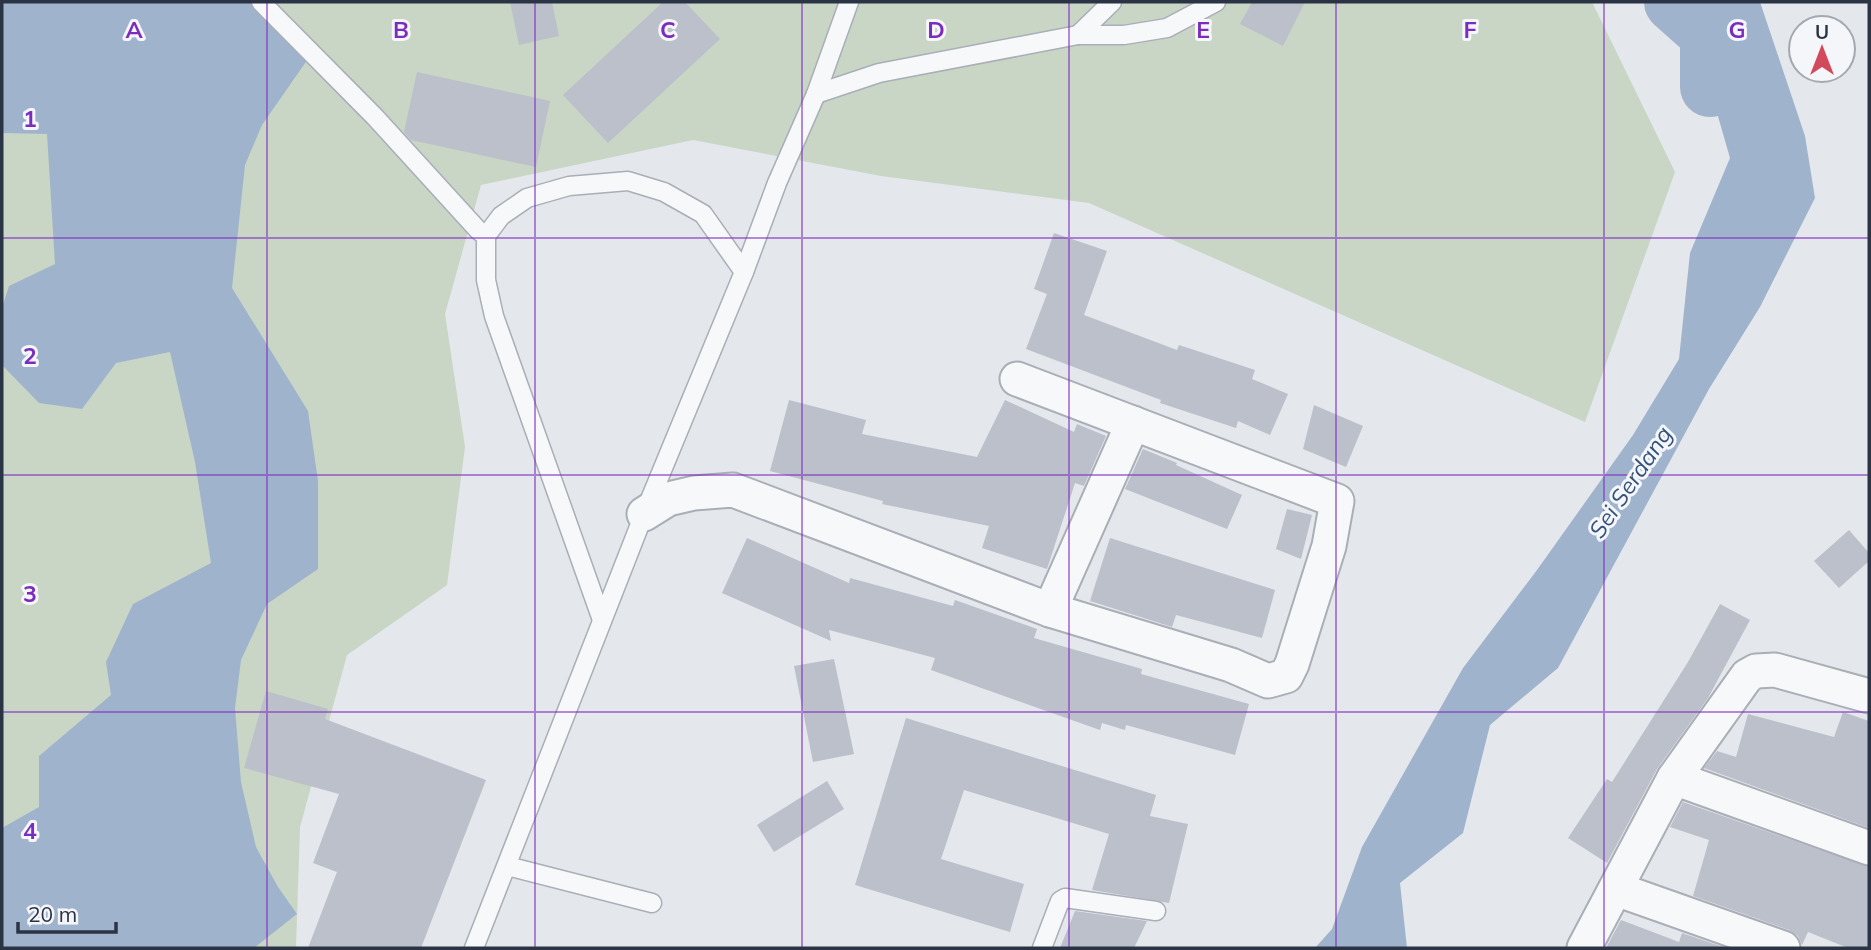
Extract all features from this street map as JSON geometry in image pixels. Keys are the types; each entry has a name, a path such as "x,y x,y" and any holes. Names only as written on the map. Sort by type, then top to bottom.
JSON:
{"street":[{"path":"644,514 668,499 694,493 733,490 1049,610 1231,665 1268,681 1286,676 1329,546 1337,501 1017,379"},
{"path":"1049,610 1133,423"},
{"path":"1584,948 1674,778 1747,676 1756,671 1775,670 1869,696"},
{"path":"1674,778 1869,848"},
{"path":"1616,889 1783,948"}],"lane":[{"path":"261,2 375,117 486,236"},
{"path":"474,948 644,514 744,272 777,183 816,94 849,2"},
{"path":"1078,35 1112,2"},
{"path":"816,94 879,73 1078,35 1124,35 1167,28 1216,2"},
{"path":"602,620 494,316 486,280 486,236 501,216 527,198 569,186 628,181 664,192 703,214 744,272"},
{"path":"507,866 652,903"},
{"path":"1042,948 1060,901 1065,898 1156,911"}],"green space":[{"path":"2,2 1592,2 1675,172 1585,422 1089,203 881,176 693,140 481,185 445,314 465,447 447,585 347,655 300,827 296,948 2,948"}],"water":[{"path":"2,2 250,2 310,56 262,125 245,165 232,288 308,411 318,481 318,569 267,604 241,660 235,708 241,782 256,847 278,887 297,914 254,948 2,948 2,828 39,807 39,756 111,695 106,662 133,604 211,563 195,462 170,352 116,363 82,409 39,403 2,365 2,308 9,286 55,264 47,134 2,133"},
{"path":"1685,2 1760,2 1805,136 1815,198 1760,307 1709,389 1558,668 1490,725 1463,833 1400,883 1407,948 1315,948 1332,929 1362,847 1463,668 1633,435 1679,359 1690,253 1730,158"}],"building":[{"path":"510,2 552,2 559,36 519,45"},
{"path":"663,2 685,2 720,39 608,143 563,95"},
{"path":"1252,2 1305,2 1283,46 1240,24"},
{"path":"417,72 550,101 536,167 411,140 404,132"},
{"path":"1054,233 1107,251 1084,315 1177,350 1179,345 1255,370 1252,379 1288,394 1270,435 1238,421 1236,428 1160,403 1161,400 1026,349 1047,294 1034,289"},
{"path":"789,400 866,420 862,434 977,457 1005,400 1074,432 1077,424 1106,436 1084,486 1075,483 1047,569 982,548 989,526 882,504 883,501 770,471"},
{"path":"1314,405 1363,426 1346,467 1303,449"},
{"path":"1143,449 1242,495 1227,529 1125,489"},
{"path":"1287,509 1312,515 1301,559 1276,549"},
{"path":"1849,530 1869,553 1869,561 1839,588 1814,561"},
{"path":"747,538 849,583 850,578 953,606 955,600 1037,629 1034,638 1142,669 1141,674 1249,704 1235,755 1126,725 1125,730 1102,723 1100,730 931,670 935,658 829,630 831,641 722,593"},
{"path":"1110,538 1275,590 1262,638 1176,615 1172,627 1090,601"},
{"path":"1720,604 1750,620 1708,698 1657,769 1607,863 1568,838 1607,779 1612,782 1688,662"},
{"path":"834,659 854,754 813,762 794,666"},
{"path":"266,691 328,709 325,719 486,780 421,948 308,948 337,872 313,863 339,794 244,768"},
{"path":"1843,712 1869,721 1869,828 1704,768 1717,751 1736,757 1748,714 1834,737"},
{"path":"906,718 1156,795 1150,816 1188,824 1169,903 1092,890 1109,834 964,790 941,859 1024,884 1010,932 855,885"},
{"path":"827,781 844,809 774,852 757,825"},
{"path":"1683,802 1869,867 1869,948 1848,948 1808,932 1802,945 1798,936 1789,930 1693,896 1709,840 1670,827"},
{"path":"1075,911 1147,921 1134,948 1060,948"},
{"path":"1621,920 1679,942 1682,933 1726,948 1606,948"}],"waterway":[{"name":"Sei Serdang","path":"1674,2 1710,34 1710,87"}]}
